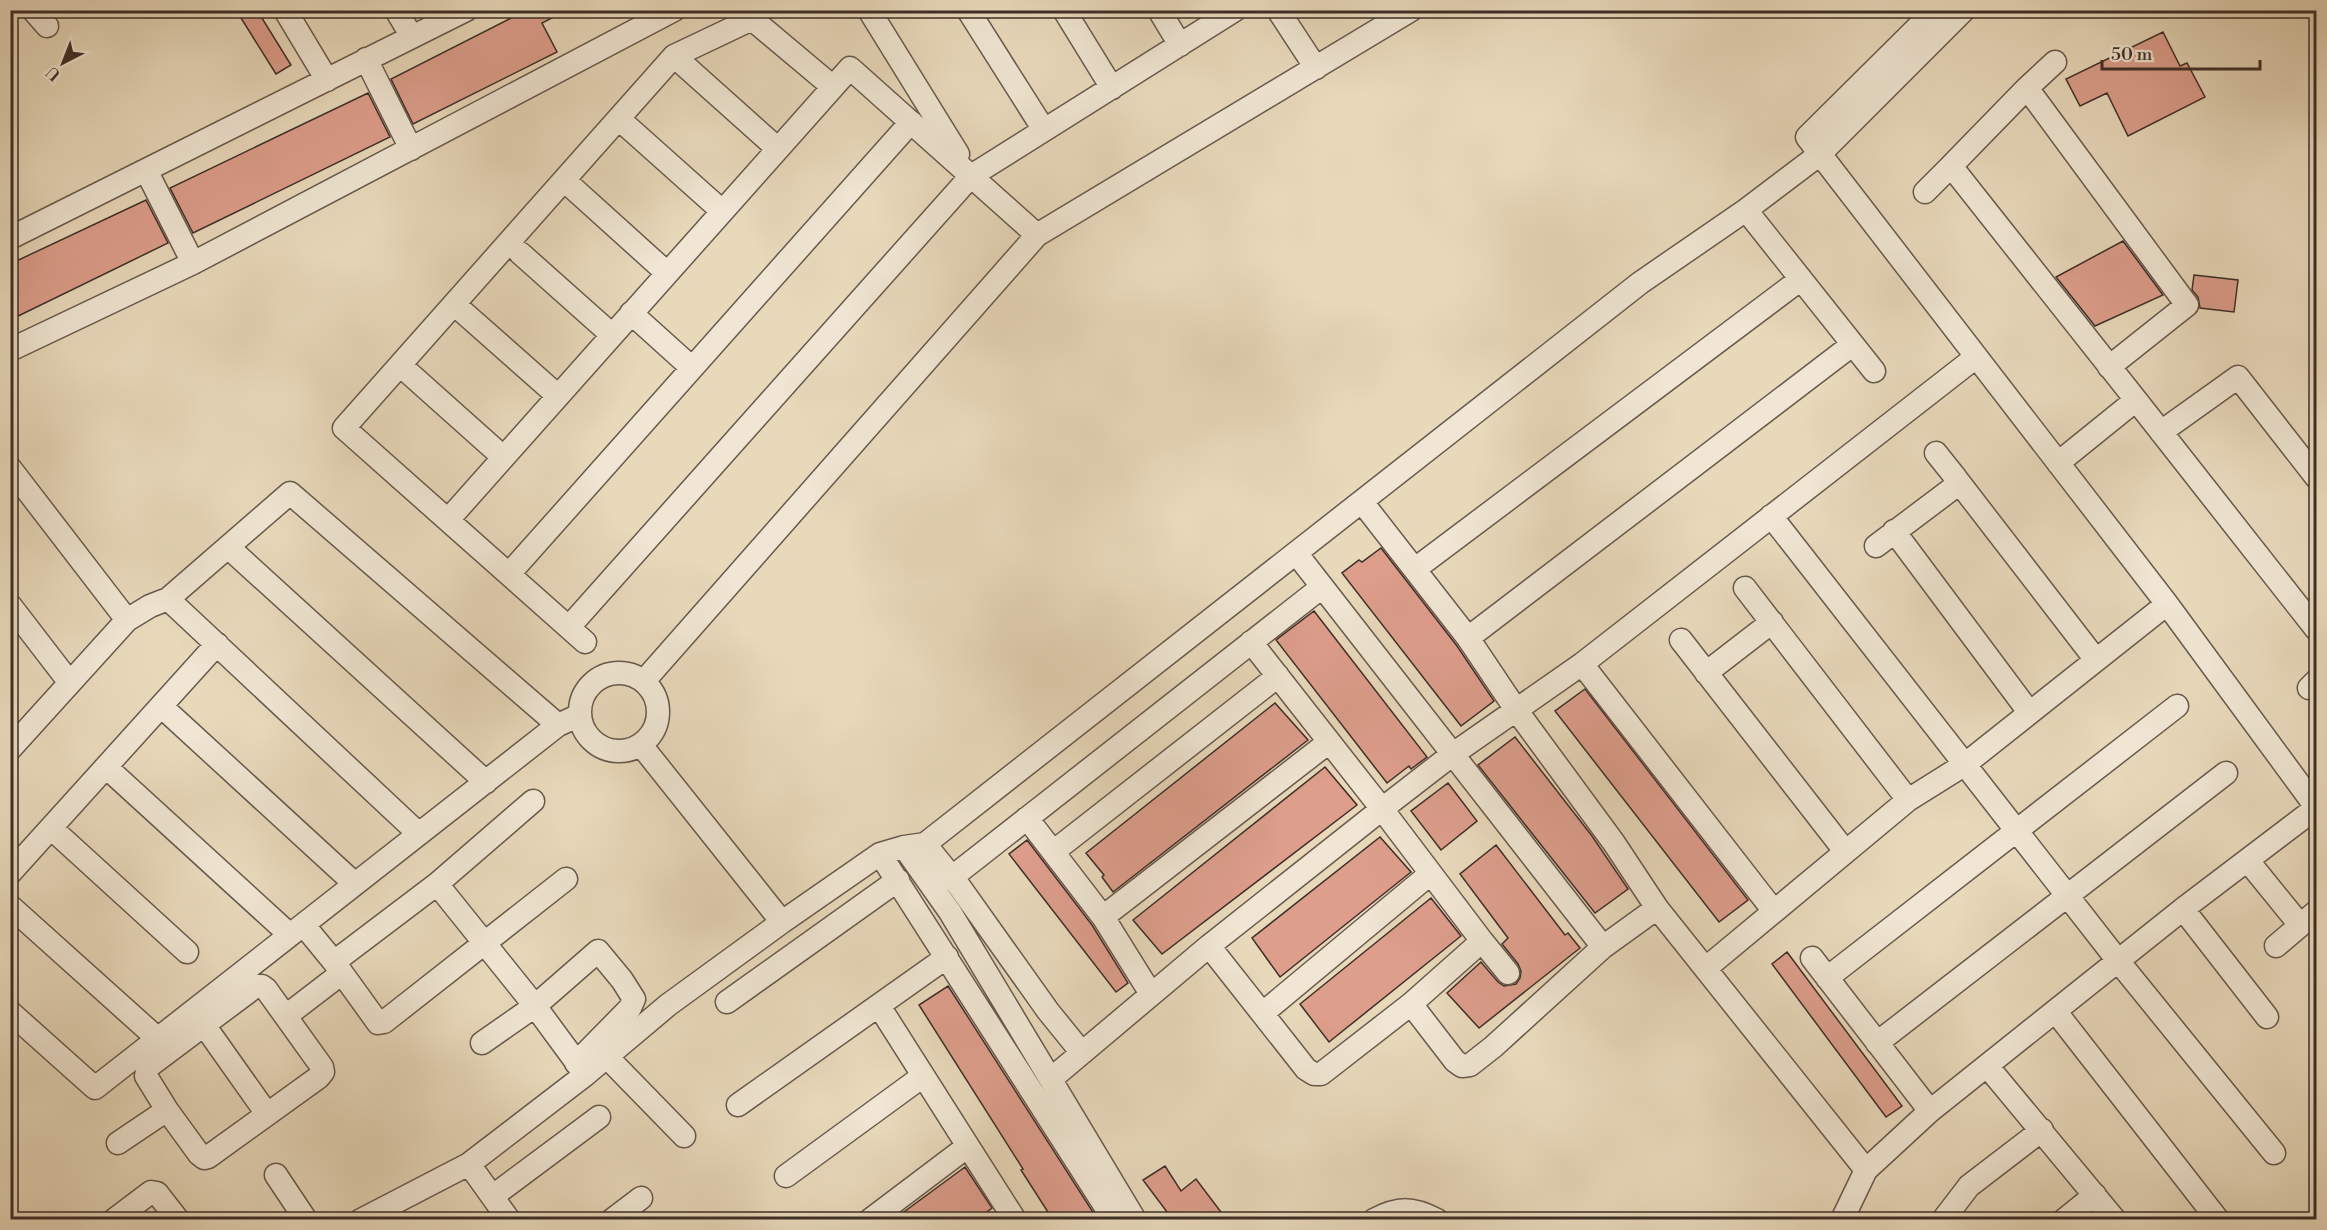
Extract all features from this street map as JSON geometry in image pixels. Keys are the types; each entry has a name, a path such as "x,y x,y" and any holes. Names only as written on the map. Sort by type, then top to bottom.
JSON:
{"street":[{"path":"285,10 327,80"},
{"path":"396,10 412,37"},
{"path":"10,238 466,10"},
{"path":"10,350 193,263 411,149 630,20 674,10"},
{"path":"869,10 971,176"},
{"path":"968,10 1044,130"},
{"path":"1064,10 1112,88"},
{"path":"1159,10 1180,45"},
{"path":"833,87 752,19 674,56 344,428 577,635 971,176 1235,10"},
{"path":"1278,10 1316,68"},
{"path":"644,681 1037,235 1411,10"},
{"path":"1842,1220 1866,1170 1930,1111 1988,1067 2183,909 2316,808 2167,604 1807,137 1939,18 1964,10"},
{"path":"674,56 778,149"},
{"path":"366,59 411,149"},
{"path":"1925,192 2055,62"},
{"path":"448,520 850,68 1037,235"},
{"path":"2027,88 2187,305 2109,367"},
{"path":"619,119 722,211"},
{"path":"509,574 911,122"},
{"path":"581,1069 607,1057 668,1005 880,854 915,845 1362,502 1640,283 1746,210 1820,154"},
{"path":"1951,166 2316,629"},
{"path":"146,170 193,263"},
{"path":"564,180 667,273"},
{"path":"1746,210 1874,371"},
{"path":"520,253 612,335"},
{"path":"1415,569 1801,279"},
{"path":"454,303 558,396"},
{"path":"631,313 692,368"},
{"path":"1468,638 1852,345"},
{"path":"1051,1079 1209,946 1382,809 1453,754 1582,664 1976,357"},
{"path":"400,365 503,457"},
{"path":"2161,432 2238,377 2316,477"},
{"path":"2058,463 2136,400"},
{"path":"1936,453 2096,660"},
{"path":"10,468 127,620"},
{"path":"1876,546 1957,485 1958,481"},
{"path":"12,745 127,620 150,606 168,599 290,493 558,725"},
{"path":"1362,502 1468,638 1517,711 1614,843 1658,908 1866,1170"},
{"path":"1771,516 2119,962 2274,1152"},
{"path":"1894,531 2029,712"},
{"path":"228,547 486,782"},
{"path":"1296,553 1603,946"},
{"path":"951,878 1322,587"},
{"path":"1745,588 1908,800"},
{"path":"168,599 419,834"},
{"path":"10,604 70,683"},
{"path":"1706,968 1908,800 1964,765 2167,604"},
{"path":"1706,673 1772,622"},
{"path":"1682,640 1845,851"},
{"path":"1251,642 1508,974"},
{"path":"10,873 217,644"},
{"path":"1582,664 1773,910"},
{"path":"623,672 644,681 651,688 659,709 655,729 641,745 630,750 619,751 597,744 583,726 580,715 584,693 591,684 611,673 623,672"},
{"path":"1053,852 1278,676"},
{"path":"161,706 355,884"},
{"path":"1827,978 2177,706"},
{"path":"10,1012 95,1088 301,935 355,884 558,725 580,715"},
{"path":"1103,917 1329,742"},
{"path":"641,745 782,922"},
{"path":"106,767 338,968 378,1023 384,1022 566,879"},
{"path":"1877,1043 2226,773"},
{"path":"286,1016 338,968 533,801"},
{"path":"1027,818 1103,917 1151,994"},
{"path":"51,828 187,952"},
{"path":"915,845 951,878 1048,1011 1082,1053"},
{"path":"915,845 951,912 1135,1220"},
{"path":"880,854 1114,1220"},
{"path":"2248,861 2308,919 2276,946"},
{"path":"1263,1013 1431,874"},
{"path":"727,1002 898,880"},
{"path":"437,884 535,1006 581,1069"},
{"path":"10,906 158,1039"},
{"path":"1411,1004 1455,1061 1462,1066 1470,1065 1493,1047 1603,946 1658,908"},
{"path":"2183,909 2267,1017"},
{"path":"1209,946 1306,1069 1314,1074 1321,1074 1411,1004 1482,941"},
{"path":"361,1220 469,1164 581,1069 630,1008 634,999 604,946 535,1006 482,1043"},
{"path":"738,1106 947,957"},
{"path":"1812,958 1930,1111"},
{"path":"259,985 266,989 286,1016 322,1067 323,1072 214,1153 204,1158 167,1110 145,1072 148,1067 259,985"},
{"path":"879,1006 1012,1218"},
{"path":"2056,1012 2218,1220"},
{"path":"204,1025 267,1114"},
{"path":"607,1057 684,1136"},
{"path":"1988,1067 2115,1220"},
{"path":"786,1176 923,1076"},
{"path":"118,1143 167,1110"},
{"path":"493,1196 599,1117"},
{"path":"1942,1220 1969,1186 2042,1130"},
{"path":"870,1220 968,1146"},
{"path":"469,1164 509,1220"},
{"path":"276,1175 306,1220"},
{"path":"114,1220 151,1192 157,1193 178,1220"},
{"path":"2064,1220 2095,1195"},
{"path":"616,1218 641,1198"},
{"path":"1374,1220 1391,1211 1410,1209 1437,1220"}],"building":[{"path":"236,10 257,10 291,65 276,74"},
{"path":"527,10 567,10 542,23 557,52 413,124 391,79"},
{"path":"2163,32 2180,66 2187,63 2205,97 2128,136 2107,93 2080,106 2066,79"},
{"path":"368,93 390,137 193,233 170,188"},
{"path":"146,200 168,243 10,320 10,264"},
{"path":"2123,241 2163,295 2095,326 2056,277"},
{"path":"2194,275 2238,280 2234,312 2200,308 2198,297 2192,290"},
{"path":"1381,548 1457,646 1494,701 1461,726 1342,573"},
{"path":"1314,611 1427,757 1411,769 1409,766 1387,783 1276,640"},
{"path":"1585,689 1748,900 1719,922 1555,711"},
{"path":"1275,703 1308,740 1113,892 1102,877 1104,875 1086,853"},
{"path":"1515,737 1592,836 1628,889 1595,913 1478,765"},
{"path":"1325,767 1357,805 1162,954 1133,920"},
{"path":"1448,783 1477,821 1441,850 1411,811"},
{"path":"1380,837 1411,872 1280,977 1252,938"},
{"path":"1027,840 1092,925 1128,983 1116,992 1009,854"},
{"path":"1496,845 1565,935 1568,933 1580,948 1479,1028 1447,993 1481,962 1504,986 1516,984 1521,971 1502,944 1508,938 1460,874"},
{"path":"1431,898 1461,936 1329,1042 1300,1004"},
{"path":"1787,952 1902,1106 1886,1117 1772,964"},
{"path":"948,986 1098,1220 1053,1220 919,1005"},
{"path":"1165,1166 1181,1191 1196,1179 1227,1220 1173,1220 1143,1180"},
{"path":"965,1167 992,1208 976,1220 893,1220"}]}
